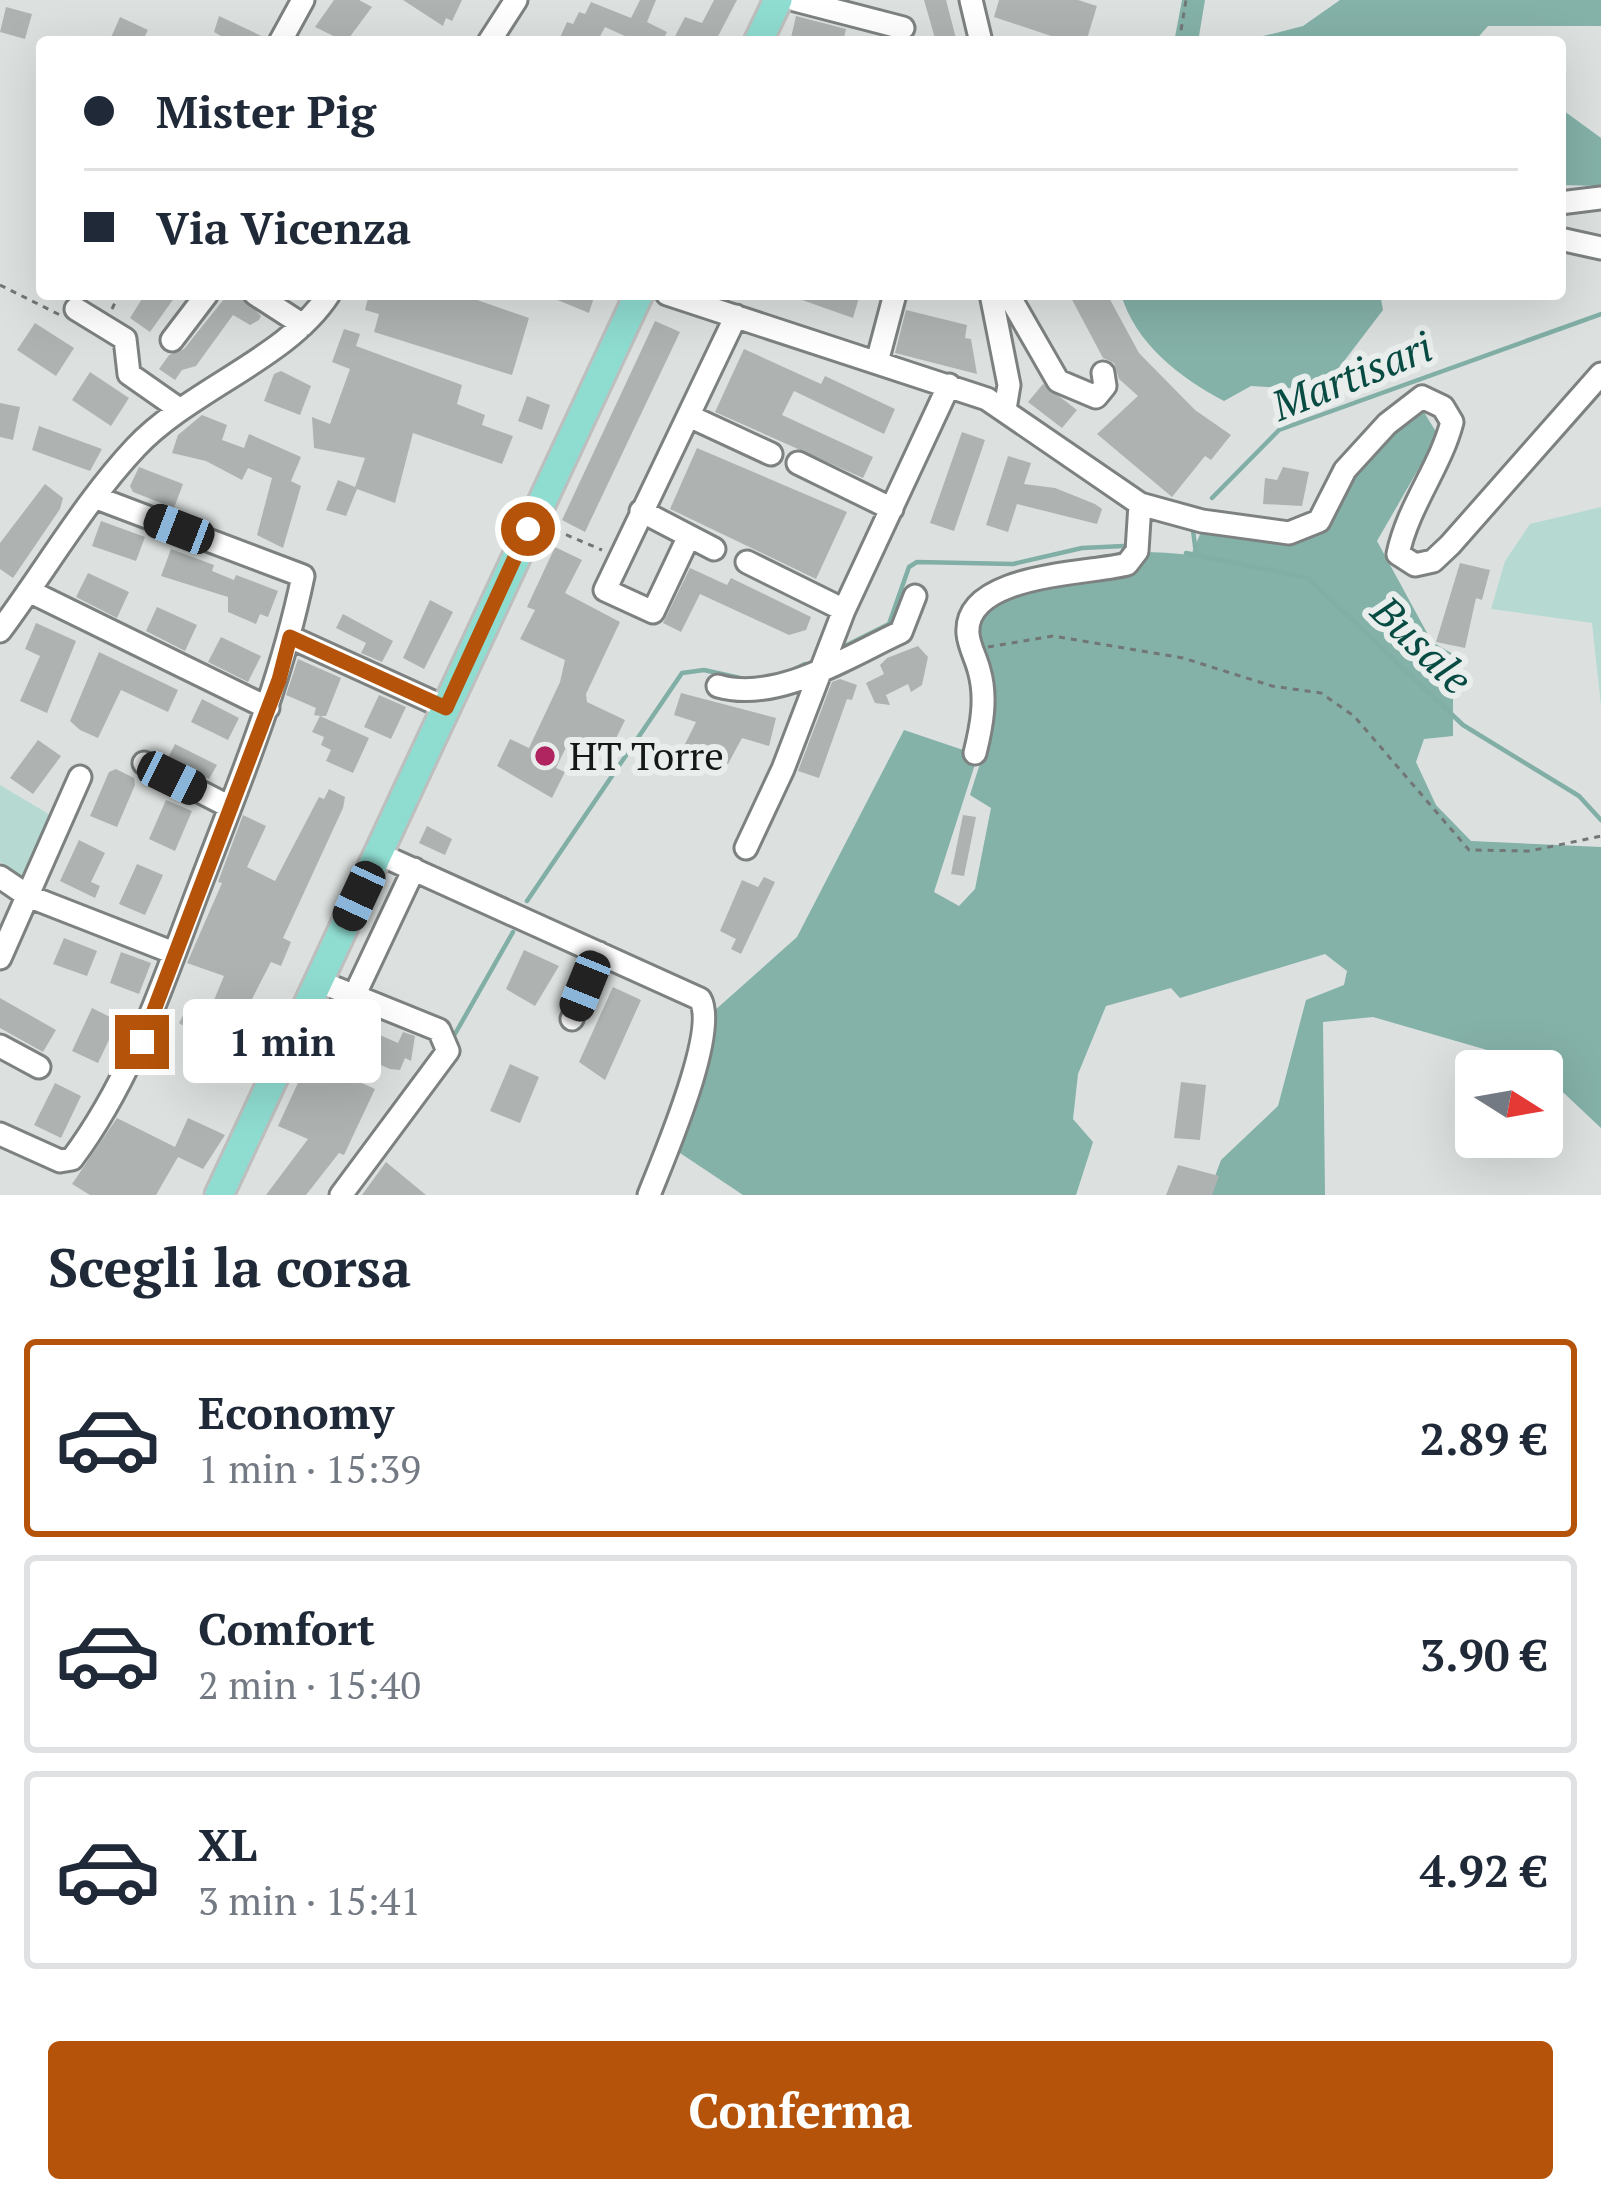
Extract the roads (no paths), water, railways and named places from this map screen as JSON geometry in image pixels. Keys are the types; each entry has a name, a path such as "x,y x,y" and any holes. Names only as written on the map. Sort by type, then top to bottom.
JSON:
{"main road":[{"path":"761,36 778,0"},
{"path":"218,1195 636,300"}],"street":[{"path":"283,36 303,0"},
{"path":"493,36 516,0"},
{"path":"795,0 903,28"},
{"path":"971,0 980,36"},
{"path":"1566,202 1601,198"},
{"path":"1566,240 1601,248"},
{"path":"172,340 202,300"},
{"path":"264,300 303,325"},
{"path":"0,631 136,447 178,409 303,325 324,300"},
{"path":"686,300 949,385 1005,409 1140,504 1202,521 1289,533 1319,520 1345,470 1387,424 1422,397 1443,407 1452,422 1444,452 1403,530 1398,554 1415,565 1433,561 1601,374"},
{"path":"877,362 893,300"},
{"path":"992,300 1009,385 1005,409"},
{"path":"1011,300 1058,381 1096,397 1105,386 1103,373"},
{"path":"76,309 125,339 129,374 178,409"},
{"path":"689,536 653,612 605,590 736,316"},
{"path":"746,848 783,769 844,610 949,385"},
{"path":"689,416 771,454"},
{"path":"798,463 892,509"},
{"path":"0,1134 61,1161 72,1159 142,1042 268,707 303,576 97,498"},
{"path":"976,753 982,684 976,609 1019,584 1062,570 1129,559 1140,504"},
{"path":"641,511 714,549"},
{"path":"748,562 844,610"},
{"path":"29,591 268,707"},
{"path":"718,686 744,693 818,670 901,632 915,596"},
{"path":"290,637 446,708"},
{"path":"144,764 230,807"},
{"path":"0,958 80,778"},
{"path":"379,854 700,999 705,1008 674,1132 649,1195"},
{"path":"355,994 414,869"},
{"path":"0,878 23,905 174,953"},
{"path":"572,1019 599,953"},
{"path":"318,980 439,1030 448,1051 341,1195"},
{"path":"0,1046 39,1067"}],"waterway":[{"name":"Martisari","path":"1212,498 1279,430 1601,314"},
{"path":"1193,530 1196,554"},
{"name":"Busale","path":"839,649 889,624 909,567 917,562 1013,564 1082,548 1124,546"},
{"name":"Busale","path":"1186,553 1308,578 1463,725 1579,796 1601,820"},
{"name":"Busale","path":"789,672 805,664"},
{"name":"Busale","path":"527,901 682,673 704,670 749,680"},
{"name":"Busale","path":"455,1034 513,932"}],"place":[{"name":"HT Torre","path":"545,756"}]}
